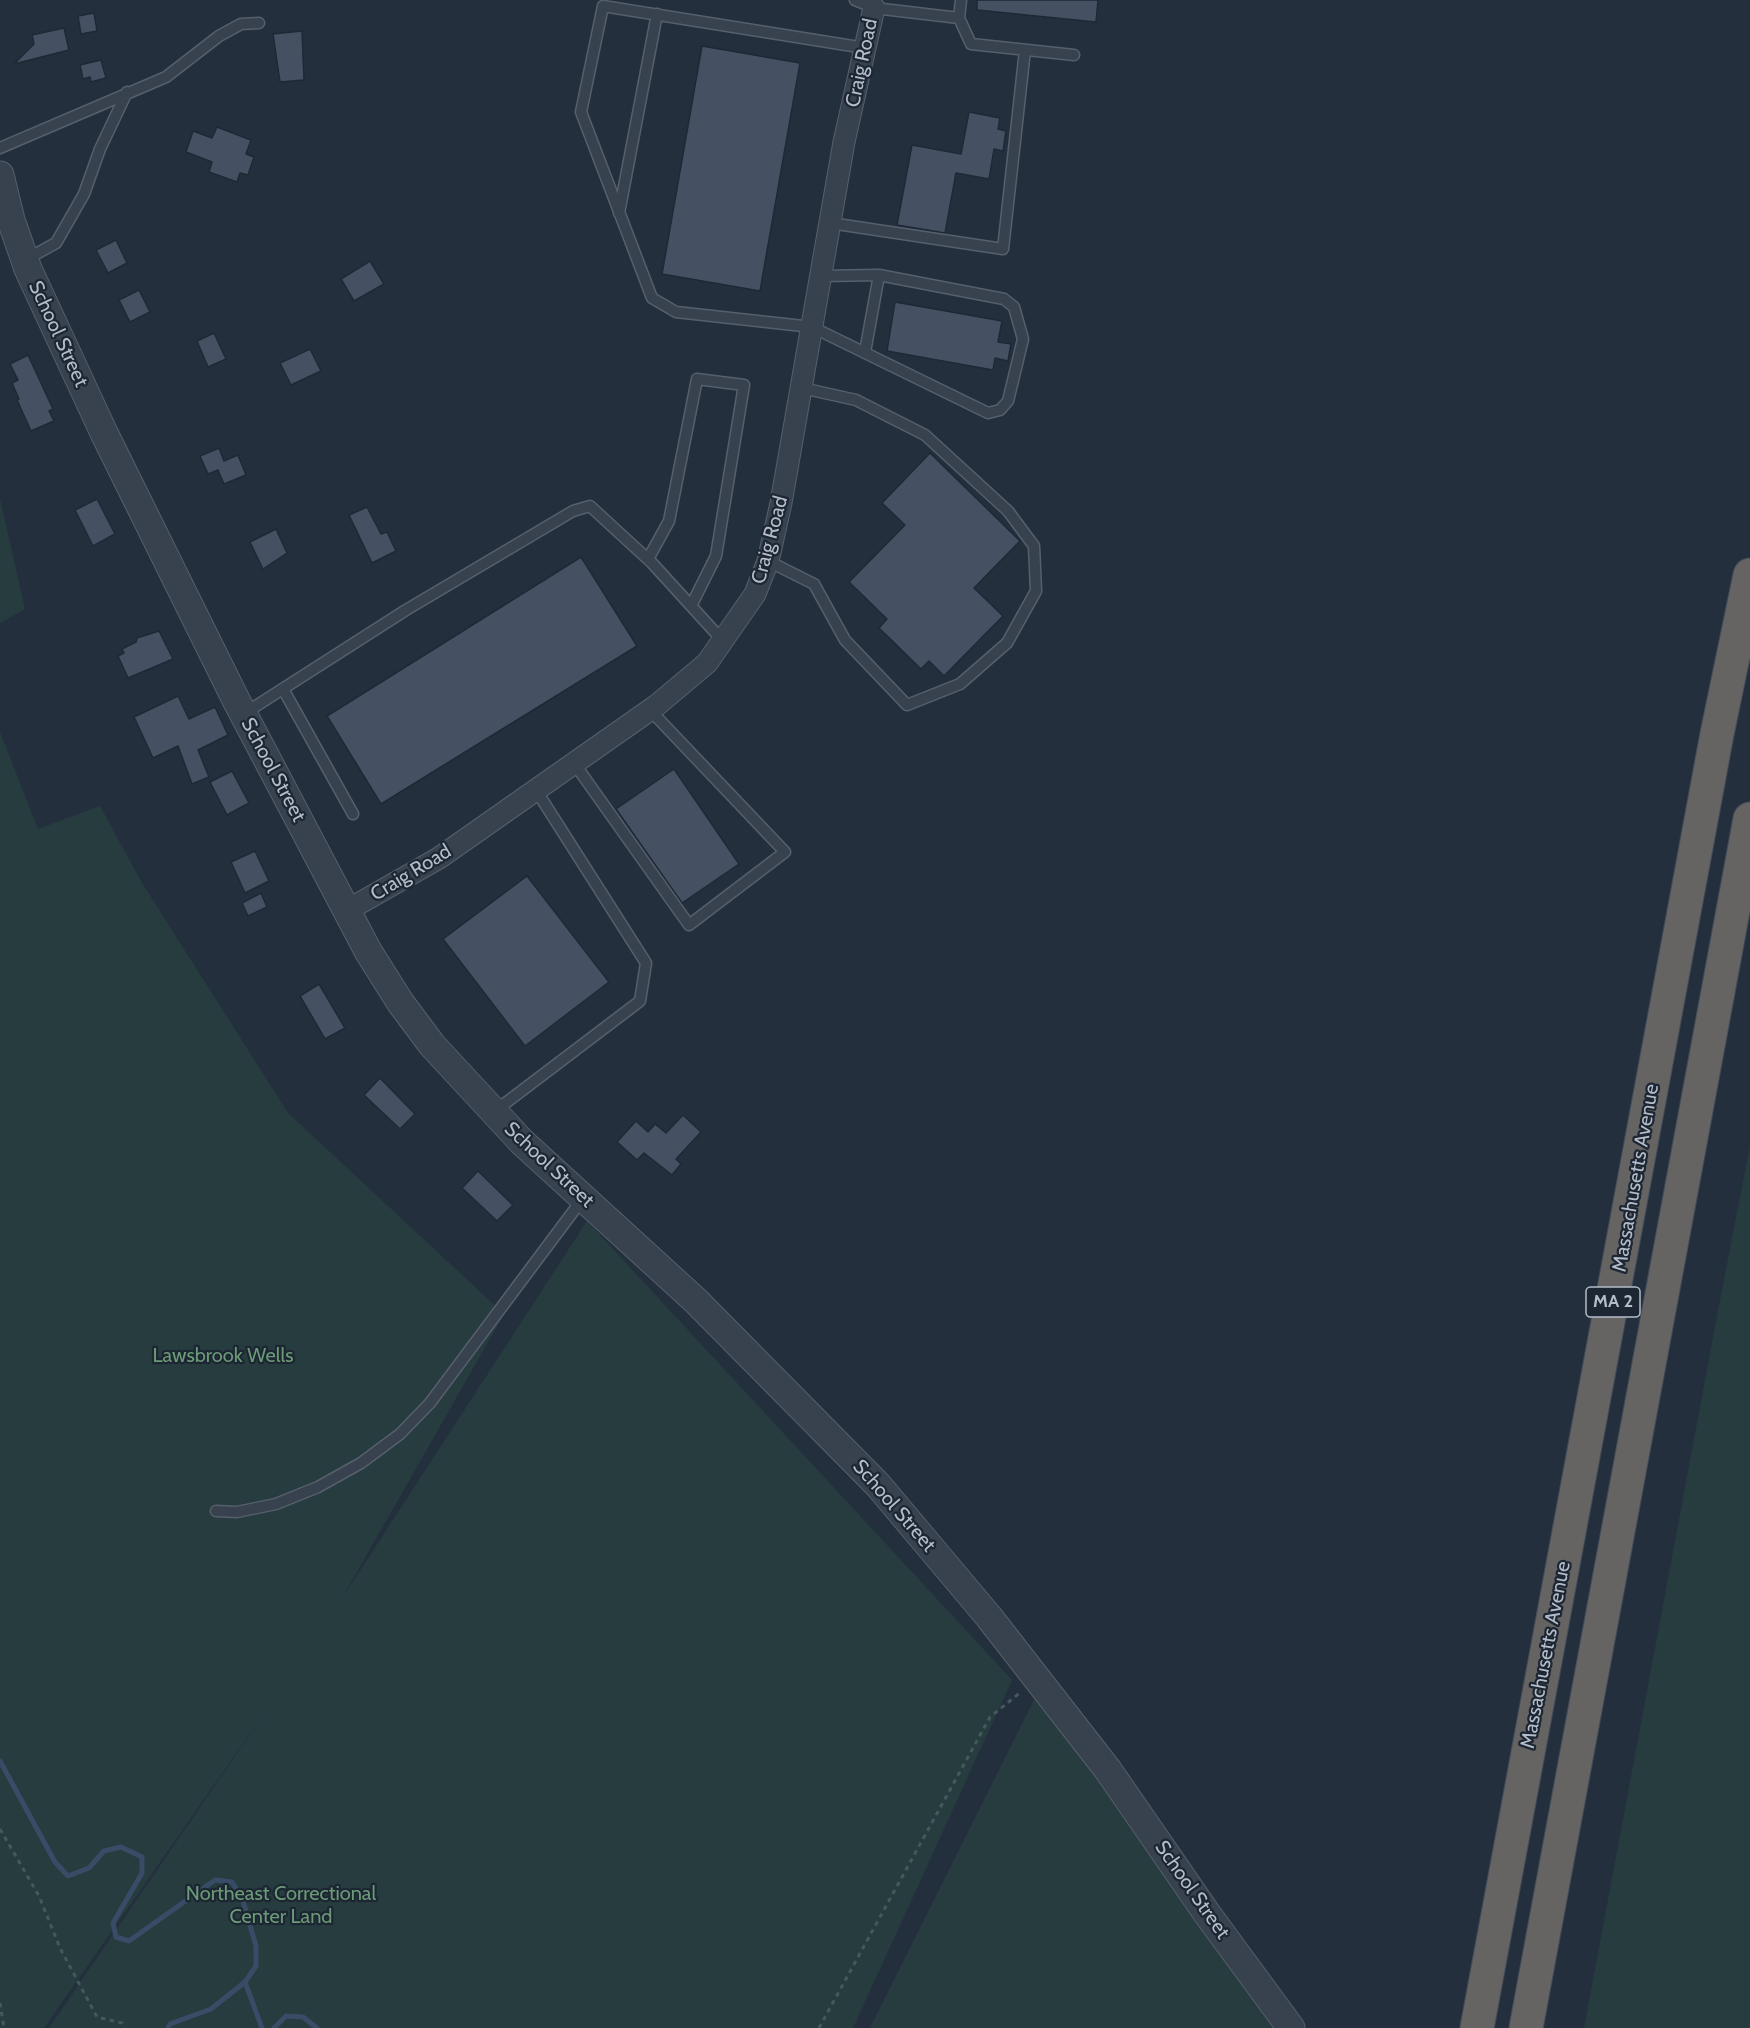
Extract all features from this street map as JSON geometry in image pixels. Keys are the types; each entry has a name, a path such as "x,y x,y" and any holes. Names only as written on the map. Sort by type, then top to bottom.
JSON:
{"highway":[{"name":"Massachusetts Avenue","path":"1477,2028 1715,746 1750,575"},
{"name":"MA 2","path":"1526,2028 1750,819"}],"street":[{"name":"Craig Road","path":"346,911 439,858 650,710 707,663 724,642 755,594 768,561 781,503 830,223 865,48 865,4"},
{"name":"School Street","path":"0,175 11,220 25,260 104,433 244,714 346,911 400,1002 432,1045 494,1112 754,1358 878,1485 989,1617 1108,1770 1208,1915 1291,2028"}],"lane":[{"path":"961,0 959,18 971,44 1074,55"},
{"path":"865,4 959,18"},
{"path":"822,276 879,275 1004,299 1014,307 1023,339 1013,389 1000,410 988,413 812,327 676,312 652,298 618,214 581,112 603,6 865,48"},
{"path":"618,214 657,14"},
{"path":"0,148 166,77 219,36 241,24 259,23"},
{"path":"830,223 1003,249 1025,50"},
{"path":"25,260 56,243 84,194 100,149 127,92"},
{"path":"865,352 879,275"},
{"path":"648,559 669,521 697,379 744,385 716,556 691,606"},
{"path":"768,561 814,584 845,640 907,705 960,684 1007,643 1036,591 1034,546 1008,512 925,435 856,400 802,388"},
{"path":"244,714 406,610 573,511 590,506 648,559 724,642"},
{"path":"283,689 353,814"},
{"path":"574,763 689,925 785,852 650,710"},
{"path":"494,1112 640,1001 646,963 536,790"},
{"path":"216,1511 237,1512 276,1504 318,1487 361,1463 400,1434 430,1403 584,1197"}],"path":[{"path":"819,2028 990,1717 1036,1679"},
{"path":"0,1829 39,1896 60,1948 97,2017 122,2023 125,2028"},
{"path":"0,2003 4,2028"}],"green space":[{"path":"0,499 25,609 0,623"},
{"path":"0,732 38,829 100,806 142,883 288,1113 504,1314 341,1600 587,1221 1012,1680 853,2028 49,2028 272,1702 44,2028 0,2028"},
{"path":"1750,1146 1750,2028 1584,2028 1721,1295"},
{"path":"1041,1686 1279,2028 870,2028"}],"building":[{"path":"977,0 1098,0 1096,22 977,10"},
{"path":"94,13 97,31 81,34 78,16"},
{"path":"64,28 69,50 14,64 34,44 32,35"},
{"path":"302,31 304,80 280,82 273,34"},
{"path":"702,46 800,63 760,291 662,274"},
{"path":"101,60 106,78 91,82 90,77 83,79 80,65"},
{"path":"969,112 1000,118 998,129 1006,131 1003,151 994,149 989,179 956,173 945,233 897,225 912,145 961,154"},
{"path":"217,127 251,140 246,154 254,157 248,175 240,173 237,182 209,172 212,162 186,152 193,131 212,138"},
{"path":"116,240 127,263 108,273 96,250"},
{"path":"370,261 384,284 354,301 341,279"},
{"path":"139,290 150,312 130,322 119,300"},
{"path":"895,302 1002,321 998,342 1011,344 1008,361 995,358 993,370 887,351"},
{"path":"214,333 226,359 208,367 197,341"},
{"path":"310,349 321,371 291,385 280,363"},
{"path":"28,355 53,409 49,411 54,421 31,431 17,400 19,399 12,383 18,380 10,364"},
{"path":"219,448 224,461 238,455 246,475 224,484 218,470 208,474 200,456"},
{"path":"930,453 1020,541 974,588 1003,616 944,676 929,661 921,669 879,628 887,619 849,582 905,525 882,503"},
{"path":"97,499 115,534 93,546 75,510"},
{"path":"367,507 381,534 387,532 396,551 372,563 349,515"},
{"path":"276,529 287,553 263,569 250,542"},
{"path":"581,557 637,646 381,804 327,716"},
{"path":"159,631 173,659 128,678 118,656 124,653 122,649 136,642 137,638"},
{"path":"178,696 189,719 215,707 228,735 198,750 209,777 192,784 178,746 153,758 134,717"},
{"path":"674,769 739,864 682,903 616,809"},
{"path":"232,771 249,803 227,815 210,782"},
{"path":"255,851 269,881 245,893 231,862"},
{"path":"527,876 609,982 525,1046 443,939"},
{"path":"261,893 267,907 248,916 242,903"},
{"path":"319,984 345,1028 325,1039 300,996"},
{"path":"380,1078 415,1114 400,1129 364,1095"},
{"path":"683,1115 701,1132 676,1159 681,1164 672,1175 644,1153 637,1160 617,1142 636,1121 648,1132 655,1124 666,1133"},
{"path":"478,1171 513,1205 497,1221 462,1188"}],"waterway":[{"path":"0,1761 55,1862 68,1876 89,1868 104,1851 121,1847 142,1857 142,1873 113,1923 116,1937 129,1941 215,1880 232,1882 242,1898 256,1946 256,1966 245,1982 211,2009 170,2024 168,2028"},
{"path":"245,1982 262,2028"},
{"path":"274,2028 286,2016 303,2017 317,2028"}],"park label":[{"name":"Lawsbrook Wells","path":"223,1356"},
{"name":"Northeast Correctional Center Land","path":"281,1906"}]}
